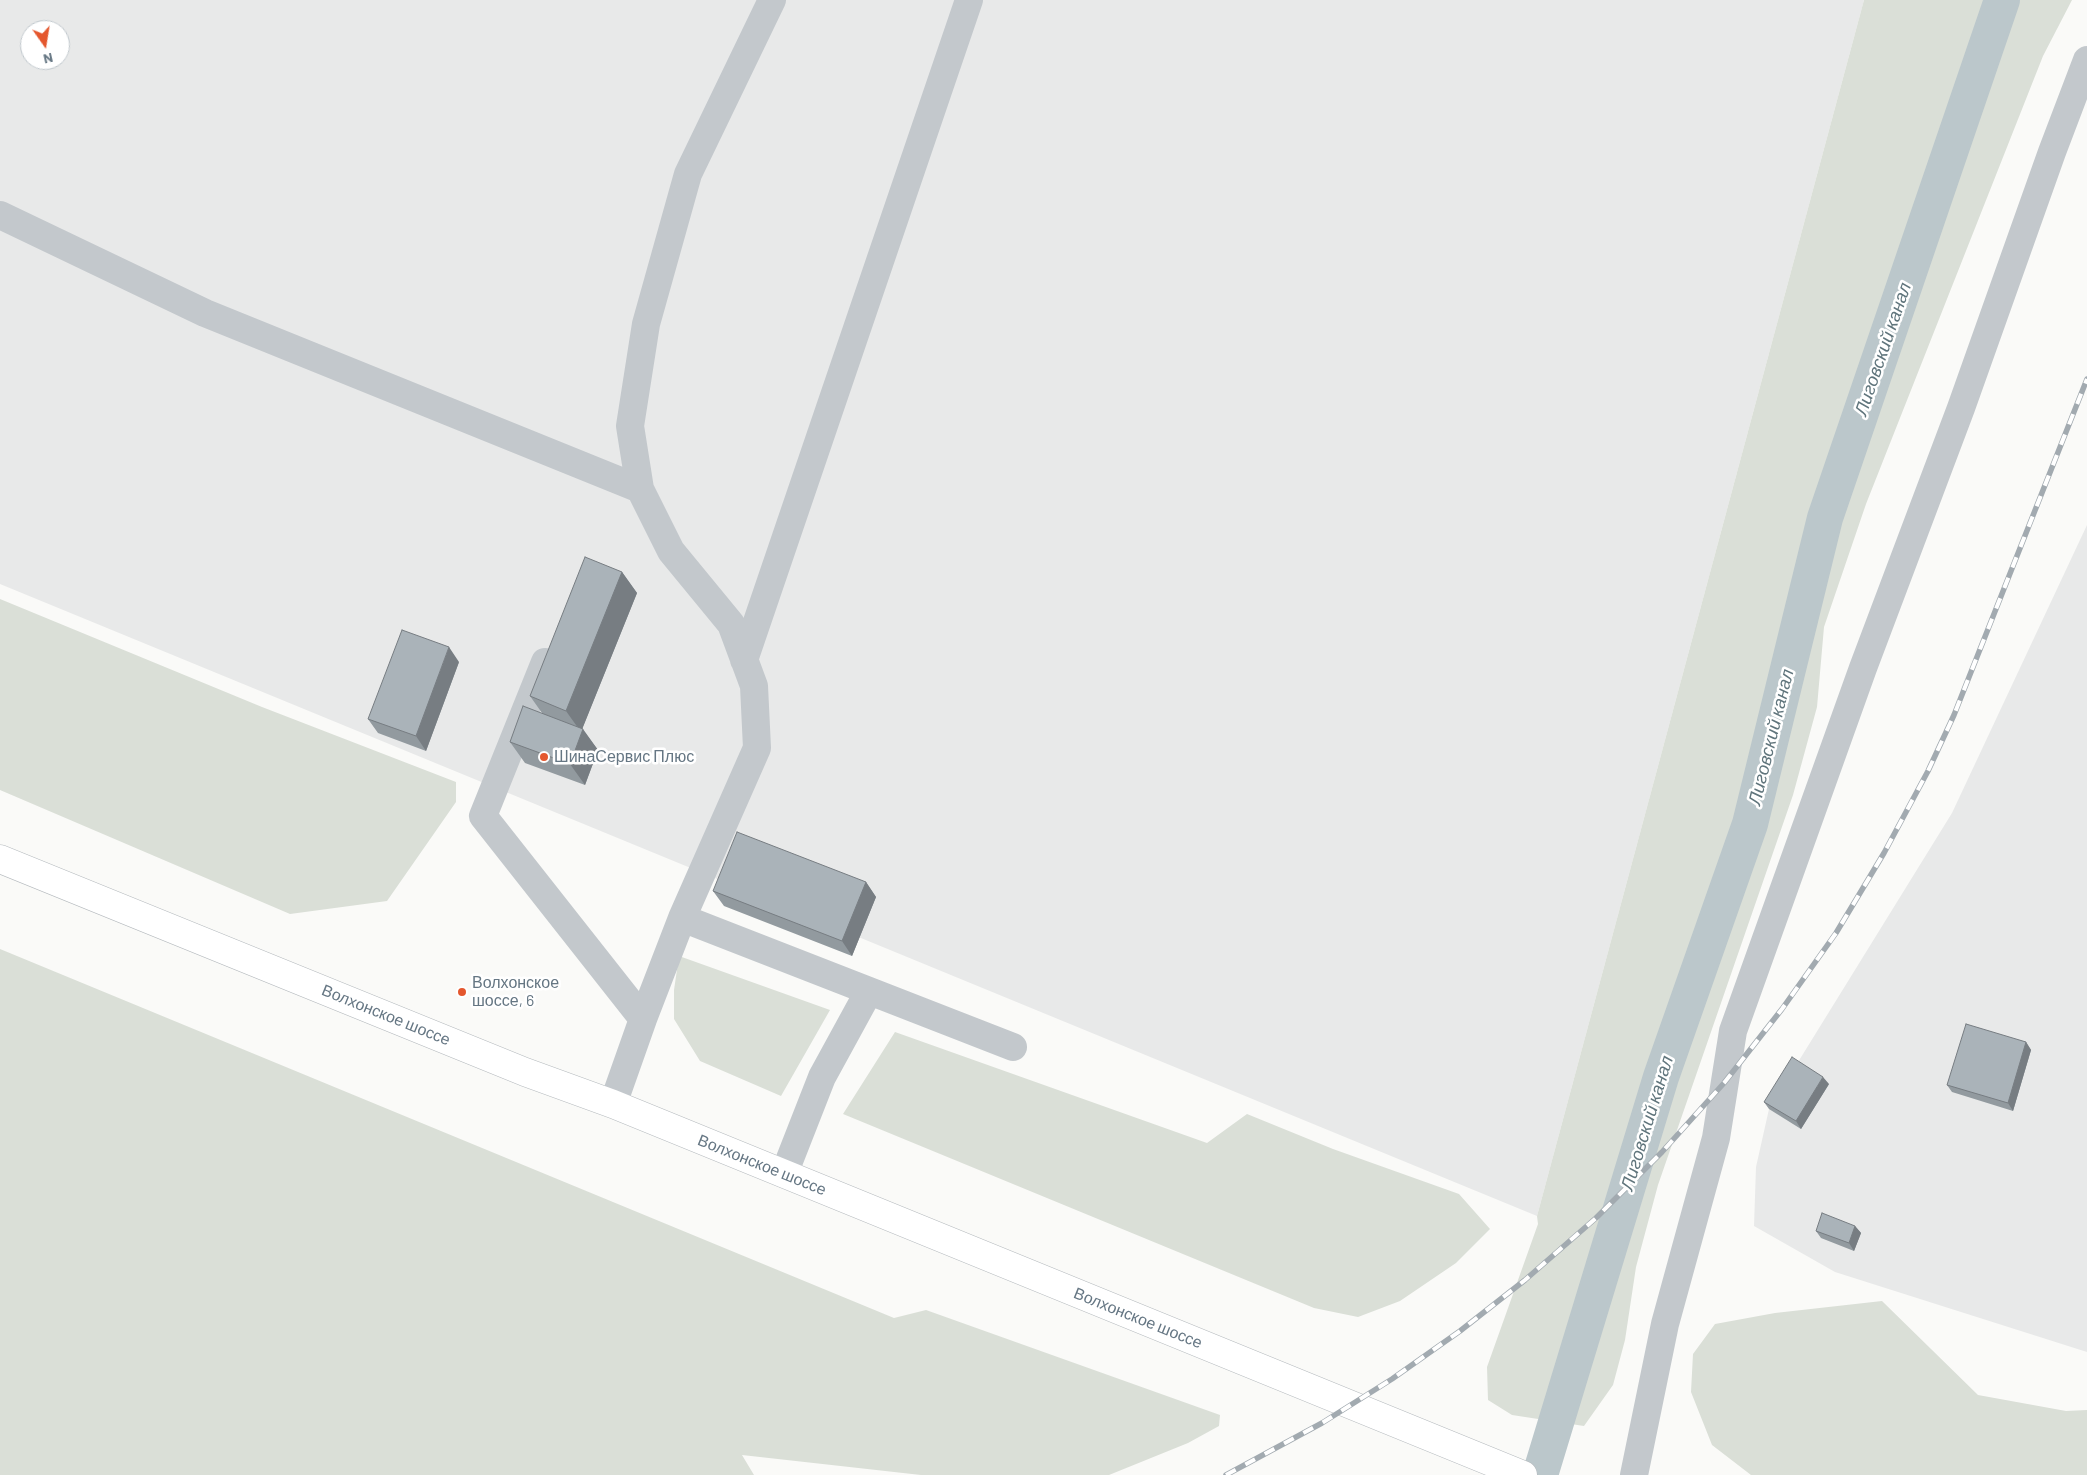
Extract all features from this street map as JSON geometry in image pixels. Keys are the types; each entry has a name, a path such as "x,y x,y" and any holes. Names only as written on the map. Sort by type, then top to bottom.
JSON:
{"main road":[{"name":"Волхонское шоссе","path":"0,859 525,1072 613,1104 1523,1475"}],"lane":[{"path":"613,1104 642,1019 682,918 757,748 754,686 730,624 671,551 640,489 630,426 646,324 688,174 772,0"},
{"path":"744,660 969,0"},
{"path":"1634,1475 1665,1324 1716,1138 1733,1032 1863,668 2087,60"},
{"path":"0,215 205,313 640,489"},
{"path":"554,640 483,816 642,1019"},
{"path":"682,918 1013,1047"},
{"path":"784,1174 822,1077 869,991"}],"shaded area":[{"path":"0,0 1864,0 1537,1216 0,584"},
{"path":"1864,0 2072,0 2043,56 1866,504 1824,627 1817,707 1793,795 1658,1185 1636,1267 1625,1340 1613,1385 1584,1426 1512,1415 1488,1400 1487,1367 1538,1224 1537,1216"},
{"path":"2087,525 2087,1352 1835,1272 1754,1226 1756,1167 1769,1109 1952,813"},
{"path":"0,599 262,707 456,782 456,802 387,901 290,914 0,790"},
{"path":"0,949 894,1318 926,1310 1220,1415 1219,1426 1188,1443 1109,1475 921,1475 742,1455 754,1475 0,1475"},
{"path":"679,956 830,1010 781,1096 700,1061 674,1019 674,990"},
{"path":"895,1032 1207,1143 1247,1114 1333,1149 1459,1194 1490,1229 1456,1263 1400,1301 1358,1317 1314,1308 843,1114"},
{"path":"1882,1301 1978,1395 2066,1411 2087,1410 2087,1475 1751,1475 1712,1445 1691,1392 1693,1354 1715,1324 1775,1313"}],"building":[{"path":"585,557 622,572 566,711 530,696"},
{"path":"402,630 449,647 416,736 368,719"},
{"path":"523,706 583,729 570,764 510,742"},
{"path":"737,832 866,882 842,941 713,891"},
{"path":"1966,1024 2026,1042 2008,1103 1947,1085"},
{"path":"1792,1057 1823,1077 1796,1121 1764,1102"},
{"path":"1822,1213 1855,1226 1849,1243 1816,1231"}],"waterway":[{"name":"Лиговский канал","path":"1540,1475 1661,1077 1750,824 1825,518 2002,0"}],"railway":[{"path":"1226,1475 1322,1423 1392,1379 1460,1331 1525,1280 1596,1218 1662,1152 1724,1083 1782,1009 1836,933 1884,853 1928,771 1954,715 2087,379"}],"place":[{"name":"ШинаСервис Плюс","path":"544,757"},
{"name":"Волхонское шоссе, 6","path":"462,992"}]}
